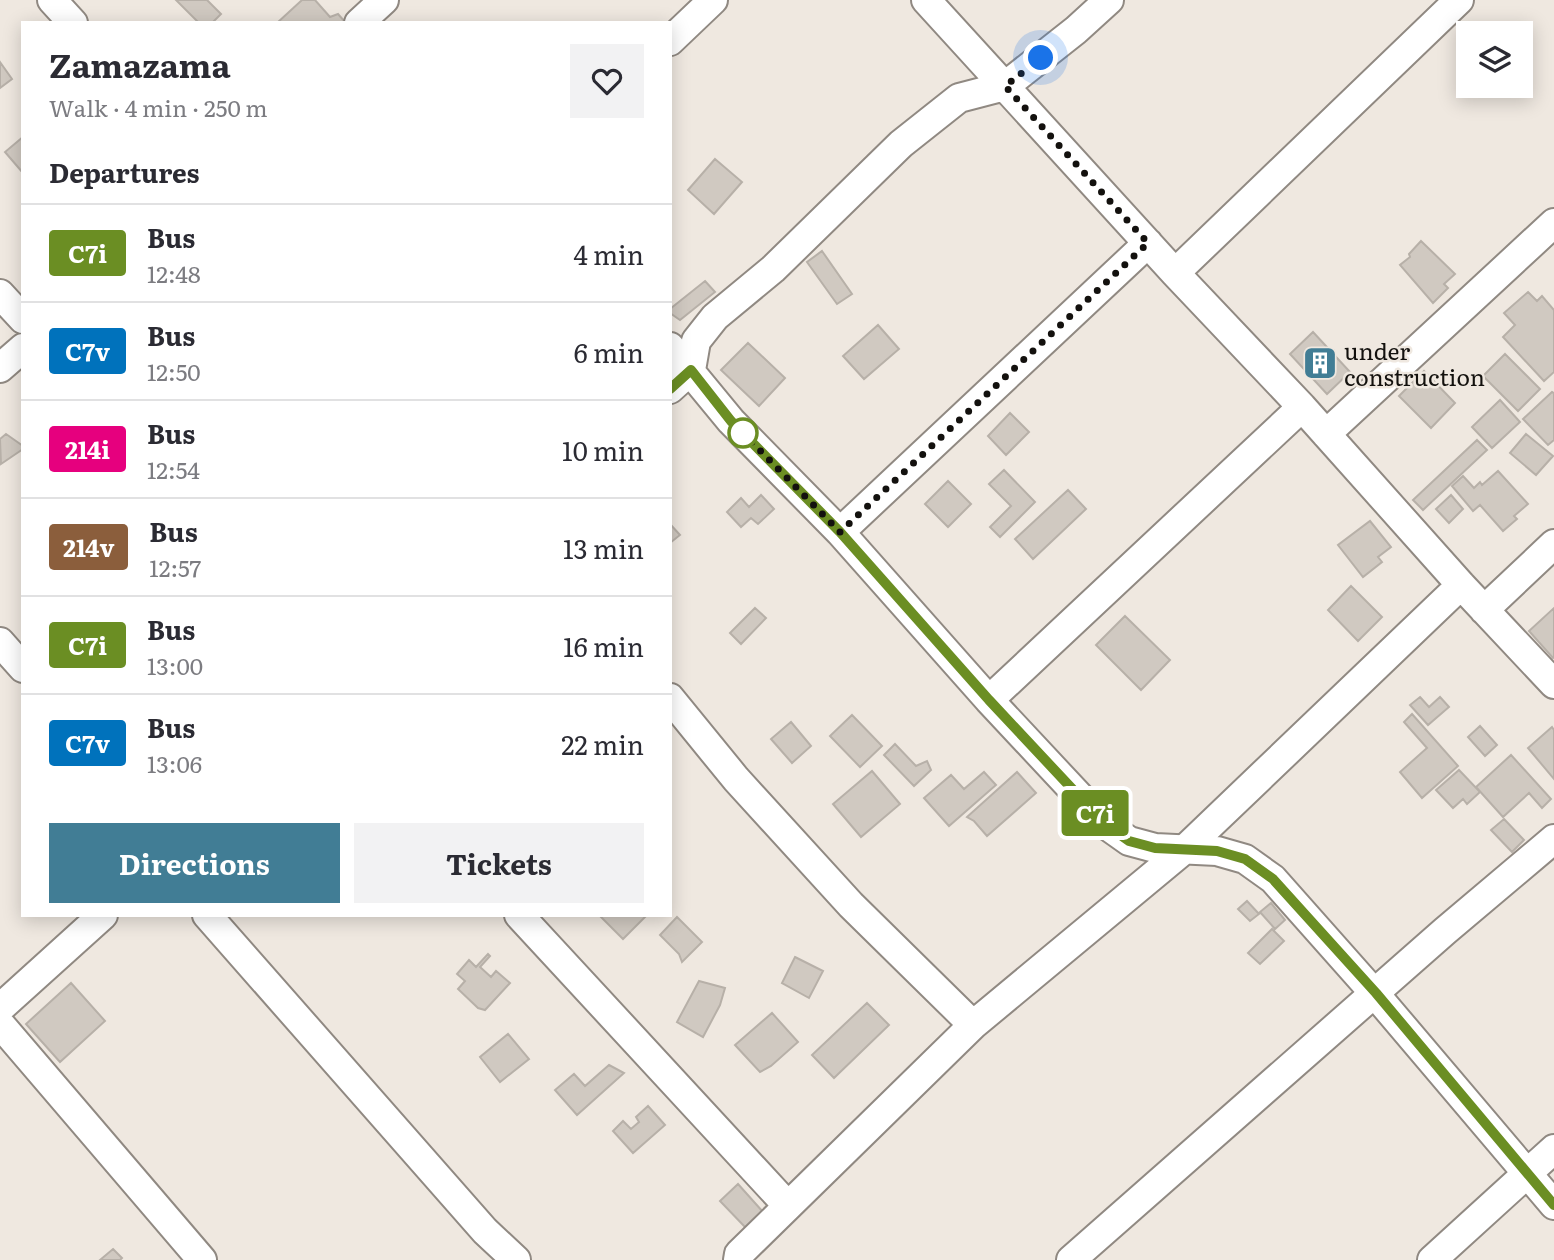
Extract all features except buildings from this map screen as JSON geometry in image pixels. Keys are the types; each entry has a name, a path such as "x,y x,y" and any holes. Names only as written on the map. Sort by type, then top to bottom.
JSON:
{"street":[{"path":"52,0 71,21"},
{"path":"672,39 713,0"},
{"path":"926,0 1554,684"},
{"path":"672,387 691,370 696,341 715,317 773,269 901,144 960,98 1005,86 1109,0"},
{"path":"1175,273 1460,0"},
{"path":"1326,434 1554,223"},
{"path":"840,532 1148,243"},
{"path":"0,294 21,317"},
{"path":"672,349 731,421 840,532 989,700 1105,824 1129,841 1155,848 1217,851 1245,859 1273,879 1376,993 1554,1205"},
{"path":"0,368 21,350"},
{"path":"989,700 1302,407"},
{"path":"1484,610 1554,544"},
{"path":"738,1260 739,1254 973,1025 1185,849 1461,585"},
{"path":"0,642 21,666"},
{"path":"672,700 736,779 851,905 973,1025"},
{"path":"1071,1260 1554,839"},
{"path":"101,917 2,1006 202,1260"},
{"path":"209,917 476,1221 516,1260"},
{"path":"521,917 788,1206"},
{"path":"1432,1260 1554,1149"}],"bus line":[{"name":"C7i","path":"672,387 691,370 731,421 840,532 989,700 1105,824 1129,841 1155,848 1217,851 1245,859 1273,879 1376,993 1554,1205"}],"place":[{"name":"under construction","path":"1320,363"}],"route":[{"path":"743,433 840,532 1148,243 1005,86 1041,58"}]}
